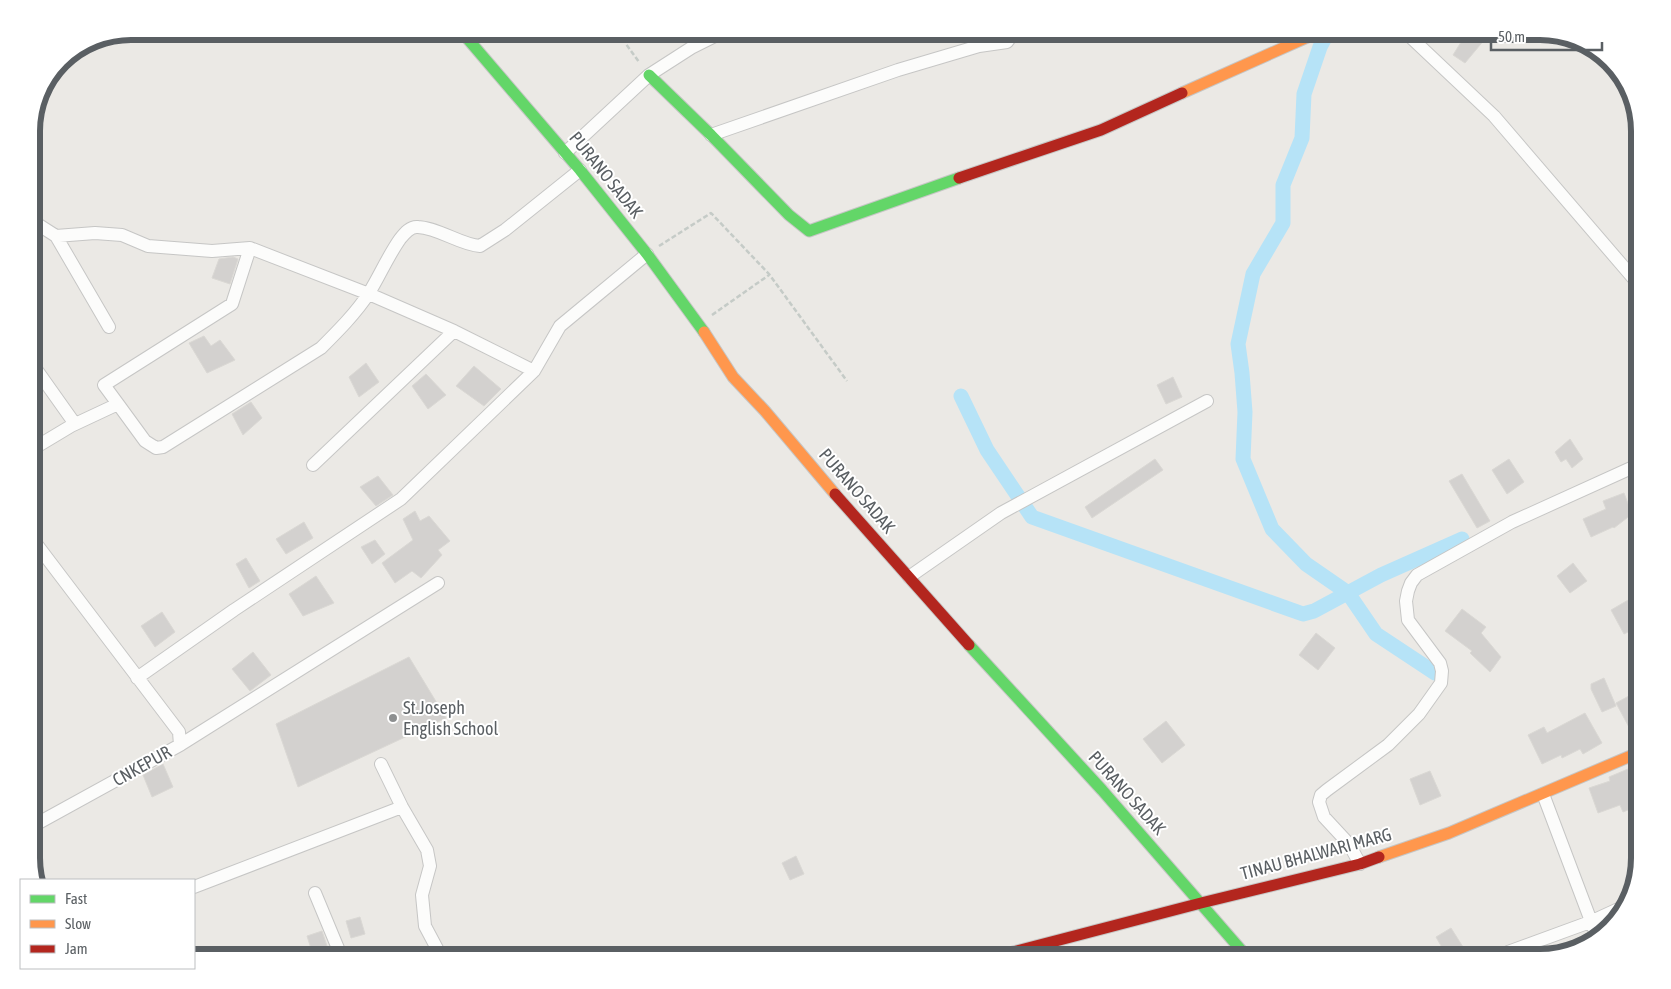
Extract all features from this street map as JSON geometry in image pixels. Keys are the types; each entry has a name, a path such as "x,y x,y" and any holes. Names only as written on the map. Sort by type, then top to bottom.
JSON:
{"street":[{"name":"PURANO SADAK","path":"469,40 580,170 647,254 699,324 733,377 765,411 838,498 1102,790 1240,949"},
{"path":"565,152 649,75 707,40"},
{"path":"711,135 898,70 979,46 1007,42 1008,40"},
{"path":"649,75 789,215 809,231 916,192 1101,130 1301,40"},
{"path":"1414,40 1494,116 1631,276"},
{"path":"250,248 232,304 104,384 145,441 156,448 163,447 321,348 340,330 369,294 394,248 411,228 417,226 440,232 480,246 505,230 580,170"},
{"path":"40,225 56,236 109,327"},
{"path":"56,236 122,235 148,246 212,251 250,248 369,294 454,332 534,371"},
{"path":"137,678 234,610 401,499 534,371 560,326 647,254"},
{"path":"313,465 454,332"},
{"path":"40,374 75,424"},
{"path":"909,577 1001,513 1207,401"},
{"path":"40,445 75,424 118,404"},
{"path":"1360,864 1350,844 1324,817 1319,802 1321,795 1400,734 1419,714 1441,683 1442,671 1440,663 1408,620 1406,601 1411,583 1423,570 1512,522 1631,468"},
{"name":"CNKEPUR","path":"40,548 179,732 180,745 40,823"},
{"path":"180,745 438,583"},
{"name":"TINAU BHALWARI MARG","path":"1025,949 1360,864 1449,833 1631,756"},
{"path":"381,764 402,807 427,850 430,866 422,896 425,926 437,949"},
{"path":"1543,794 1594,931"},
{"path":"195,887 402,807"},
{"path":"315,893 338,949"},
{"path":"1516,949 1590,922 1613,911"}],"path":[{"path":"624,40 649,75"},
{"path":"647,254 712,213 769,274 847,381"},
{"path":"699,324 769,274"}],"building":[{"path":"1462,40 1484,40 1465,63 1453,55"},
{"path":"233,257 238,259 230,284 212,278 219,259"},
{"path":"204,336 211,346 220,340 235,360 207,373 189,343"},
{"path":"366,363 379,382 359,397 349,377"},
{"path":"474,366 501,389 484,406 456,386"},
{"path":"426,374 446,395 428,409 412,386"},
{"path":"1173,377 1182,397 1166,404 1157,385"},
{"path":"251,402 262,418 243,435 232,414"},
{"path":"1570,439 1583,459 1572,468 1566,459 1561,462 1555,452"},
{"path":"1155,459 1163,470 1092,518 1085,507"},
{"path":"1509,459 1524,482 1507,494 1492,470"},
{"path":"1462,474 1490,521 1477,528 1449,481"},
{"path":"378,476 393,495 376,506 360,487"},
{"path":"1624,493 1631,515 1614,528 1591,537 1583,519 1606,509 1603,501"},
{"path":"415,511 420,521 429,516 450,541 438,550 442,555 421,578 412,571 395,583 382,563 413,540 403,519"},
{"path":"304,522 313,538 286,554 276,539"},
{"path":"375,540 385,554 372,564 361,547"},
{"path":"246,558 260,581 249,588 236,564"},
{"path":"1573,563 1587,581 1570,593 1557,576"},
{"path":"316,576 334,603 303,616 289,594"},
{"path":"1630,599 1631,630 1624,634 1611,610"},
{"path":"1462,609 1486,627 1481,633 1501,657 1490,672 1470,653 1472,651 1445,631"},
{"path":"162,612 175,632 155,647 141,626"},
{"path":"1316,633 1335,648 1318,670 1299,655"},
{"path":"253,652 271,675 250,691 232,669"},
{"path":"409,657 446,718 298,787 276,724"},
{"path":"1604,678 1616,706 1602,712 1591,689 1591,684"},
{"path":"1631,695 1631,731 1616,703"},
{"path":"1585,713 1602,743 1583,754 1580,749 1562,758 1561,755 1542,764 1528,735 1544,727 1547,733"},
{"path":"1166,721 1185,745 1162,763 1143,739"},
{"path":"163,764 173,787 152,797 143,775"},
{"path":"1628,769 1631,774 1631,809 1623,812 1620,805 1598,813 1589,788 1610,781 1609,777"},
{"path":"1430,771 1441,796 1420,805 1410,779"},
{"path":"796,856 804,874 790,880 782,863"},
{"path":"360,917 365,934 351,938 346,921"},
{"path":"1451,928 1464,949 1443,949 1436,937"},
{"path":"322,931 328,949 311,949 307,936"}],"waterway":[{"path":"1324,40 1304,94 1302,138 1283,185 1283,223 1253,274 1238,344 1245,412 1243,459 1272,529 1306,564 1348,593 1376,634 1435,673"},
{"path":"961,396 987,450 1032,517 1303,614 1314,611 1381,575 1462,539"}],"traffic: fast":[{"path":"469,40 580,170 647,254 704,332"},
{"path":"649,75 789,215 809,231 959,178"},
{"path":"969,645 1102,790 1240,949"}],"traffic: slow":[{"path":"1182,93 1301,40"},
{"path":"704,332 733,377 765,411 835,494"},
{"path":"1379,857 1449,833 1631,756"}],"traffic: jam":[{"path":"959,178 1101,130 1182,93"},
{"path":"835,494 969,645"},
{"path":"1025,949 1360,864 1379,857"}],"place":[{"name":"St.Joseph English School","path":"393,718"}]}
